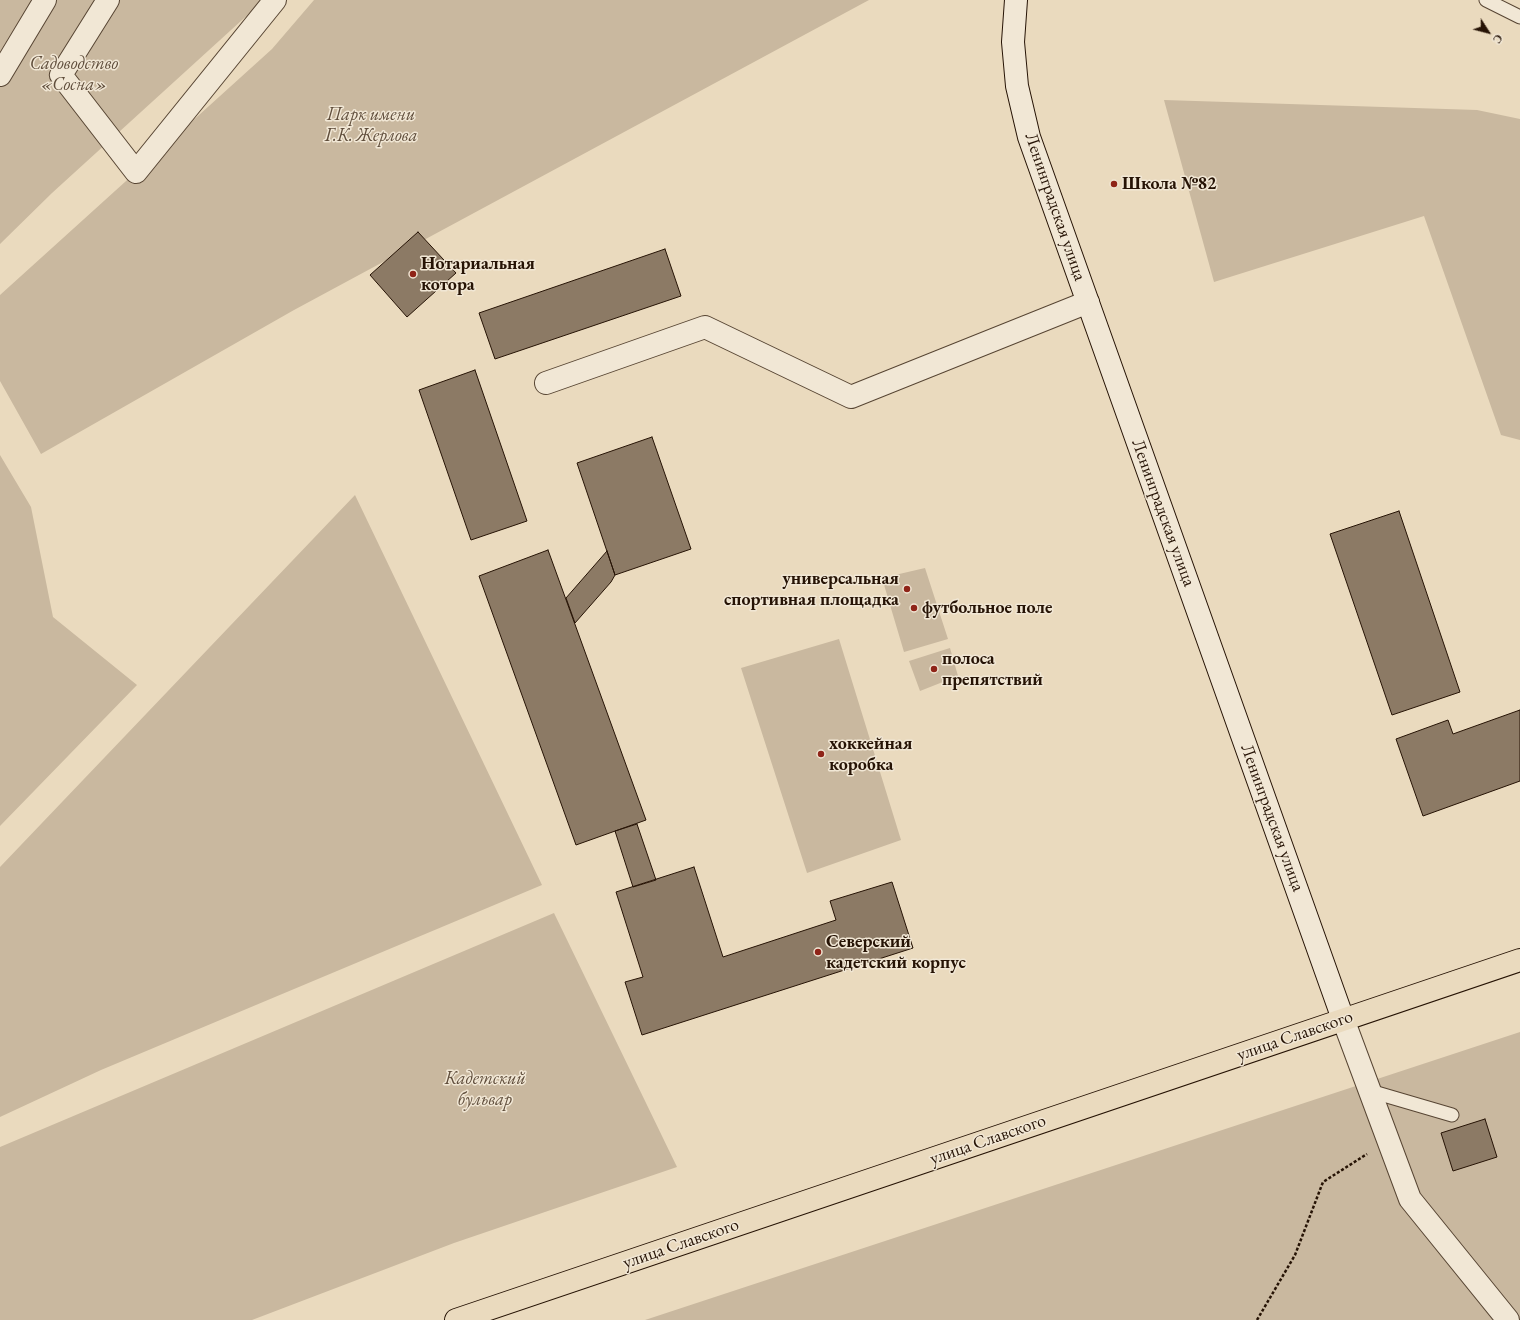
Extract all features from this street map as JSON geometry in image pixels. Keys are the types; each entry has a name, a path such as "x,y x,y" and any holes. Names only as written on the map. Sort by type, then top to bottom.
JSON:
{"main road":[{"name":"улица Славского","path":"456,1320 1520,960"}],"street":[{"path":"0,75 45,0"},
{"path":"108,0 61,75 136,172 275,0"},
{"name":"Ленинградская улица","path":"1016,0 1013,42 1018,86 1029,137 1387,1141 1410,1199 1508,1320"},
{"path":"546,383 705,327 851,397 1088,302"}],"lane":[{"path":"1486,0 1520,17"},
{"path":"1370,1091 1452,1114"}],"path":[{"path":"1257,1320 1295,1255 1324,1182 1387,1141"}],"green space":[{"name":"Садоводство «Сосна»","path":"0,0 264,0 52,193 0,244"},
{"name":"Парк имени Г.К. Жерлова","path":"314,0 869,0 294,310 41,454 0,381 0,295 272,49"},
{"path":"1164,100 1477,110 1520,119 1520,440 1501,435 1424,216 1214,282"},
{"path":"0,455 31,507 53,617 137,685 0,826"},
{"path":"355,495 542,885 101,1070 0,1117 0,867"},
{"name":"футбольное поле","path":"925,568 948,639 904,652 882,578"},
{"name":"хоккейная коробка","path":"839,639 901,840 807,873 741,668"},
{"name":"полоса препятствий","path":"950,648 958,676 920,691 909,661"},
{"name":"Кадетский бульвар","path":"554,913 677,1167 454,1243 252,1320 0,1320 0,1147"},
{"path":"1520,1032 1520,1320 645,1320"}],"building":[{"name":"Нотариальная котора","path":"418,232 456,273 407,317 370,275"},
{"path":"665,249 681,296 495,359 479,313"},
{"path":"475,370 527,521 471,540 419,390"},
{"path":"652,437 691,549 615,575 577,463"},
{"path":"1399,511 1460,692 1392,715 1330,534"},
{"path":"548,550 646,820 576,845 479,576"},
{"path":"607,551 615,575 611,582 575,623 566,598"},
{"path":"1520,710 1520,781 1423,816 1396,739 1448,720 1453,734"},
{"path":"637,824 656,880 633,887 615,831"},
{"name":"Северский кадетский корпус","path":"694,867 723,957 836,920 830,901 892,882 913,948 642,1035 625,982 643,977 616,892"},
{"path":"1485,1119 1497,1157 1453,1171 1441,1133"}],"place":[{"name":"Школа №82","path":"1114,184"},
{"name":"Нотариальная котора","path":"413,274"},
{"name":"универсальная спортивная площадка","path":"907,589"},
{"name":"футбольное поле","path":"914,608"},
{"name":"полоса препятствий","path":"934,669"},
{"name":"хоккейная коробка","path":"821,754"},
{"name":"Северский кадетский корпус","path":"818,952"}]}
